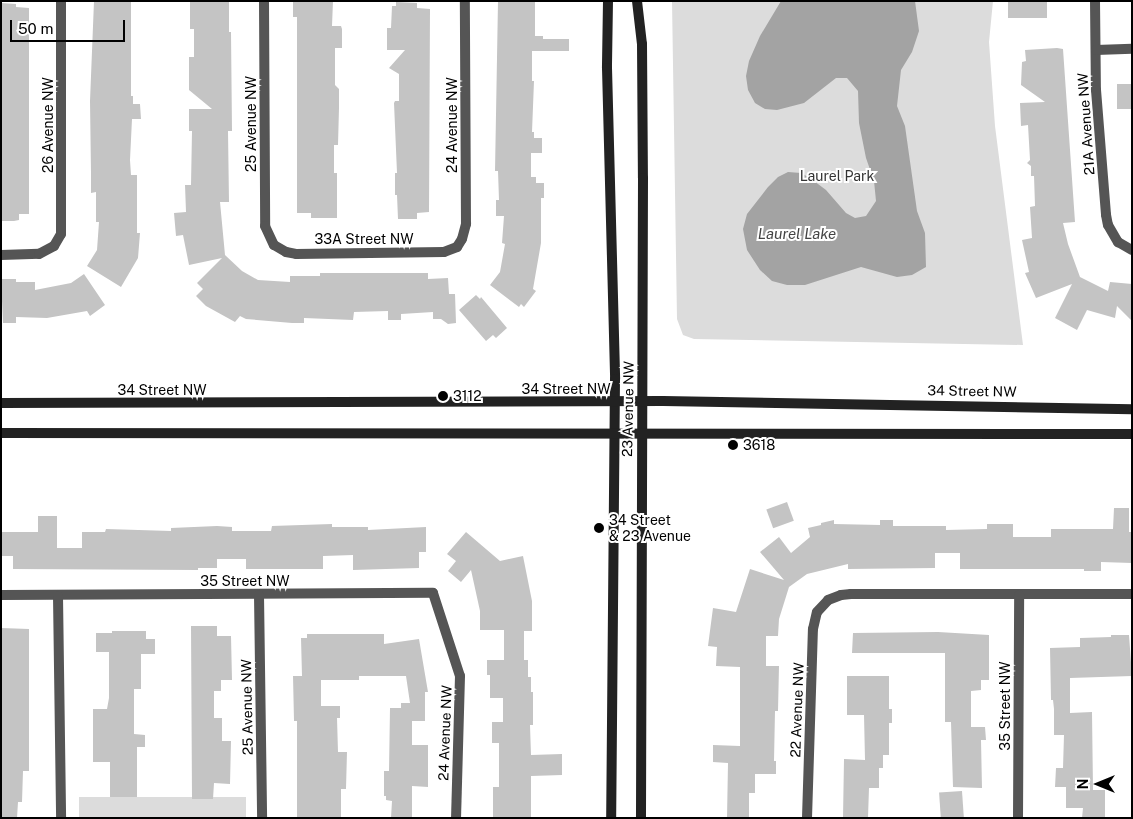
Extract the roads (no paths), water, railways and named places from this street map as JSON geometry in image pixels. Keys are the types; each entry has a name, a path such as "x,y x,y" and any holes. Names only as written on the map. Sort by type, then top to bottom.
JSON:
{"main road":[{"name":"23 Avenue NW","path":"608,1 606,68 614,402 611,818"},
{"name":"23 Avenue NW","path":"637,1 642,44 641,818"},
{"name":"34 Street NW","path":"1,403 904,403 1132,408"},
{"path":"1,433 1132,434"}],"street":[{"name":"26 Avenue NW","path":"1,254 39,254 54,246 61,234 60,1"},
{"name":"25 Avenue NW","path":"264,1 265,226 274,245"},
{"name":"24 Avenue NW","path":"456,247 462,239 466,224 465,1"},
{"name":"21A Avenue NW","path":"1096,1 1096,97 1106,215 1108,225 1118,242 1132,250"},
{"path":"1096,50 1132,50"},
{"name":"33A Street NW","path":"274,245 286,252 296,254 438,253 456,247"},
{"name":"24 Avenue NW","path":"433,593 460,676 456,818"},
{"name":"35 Street NW","path":"1,595 433,593"},
{"name":"22 Avenue NW","path":"806,818 813,630 817,612 822,605 834,597 851,594 1018,595"},
{"path":"1018,595 1132,594"},
{"name":"25 Avenue NW","path":"259,595 262,818"},
{"name":"35 Street NW","path":"1018,595 1018,818"},
{"path":"58,596 61,818"}],"water":[{"name":"Laurel Lake","path":"781,1 915,1 919,31 912,52 901,70 897,106 905,126 917,211 925,233 926,267 912,275 897,277 861,267 805,285 787,285 772,281 760,270 747,250 743,229 747,214 768,187 778,177 788,172 801,173 810,178 826,190 846,213 855,218 866,216 876,201 874,181 866,158 859,123 858,91 847,78 836,78 804,103 777,110 765,109 755,103 748,90 746,76 749,61 760,36"}],"place":[{"name":"3112","path":"443,396"},
{"name":"3618","path":"733,445"},
{"name":"34 Street & 23 Avenue","path":"599,528"}],"park label":[{"name":"Laurel Park","path":"837,176"}]}
